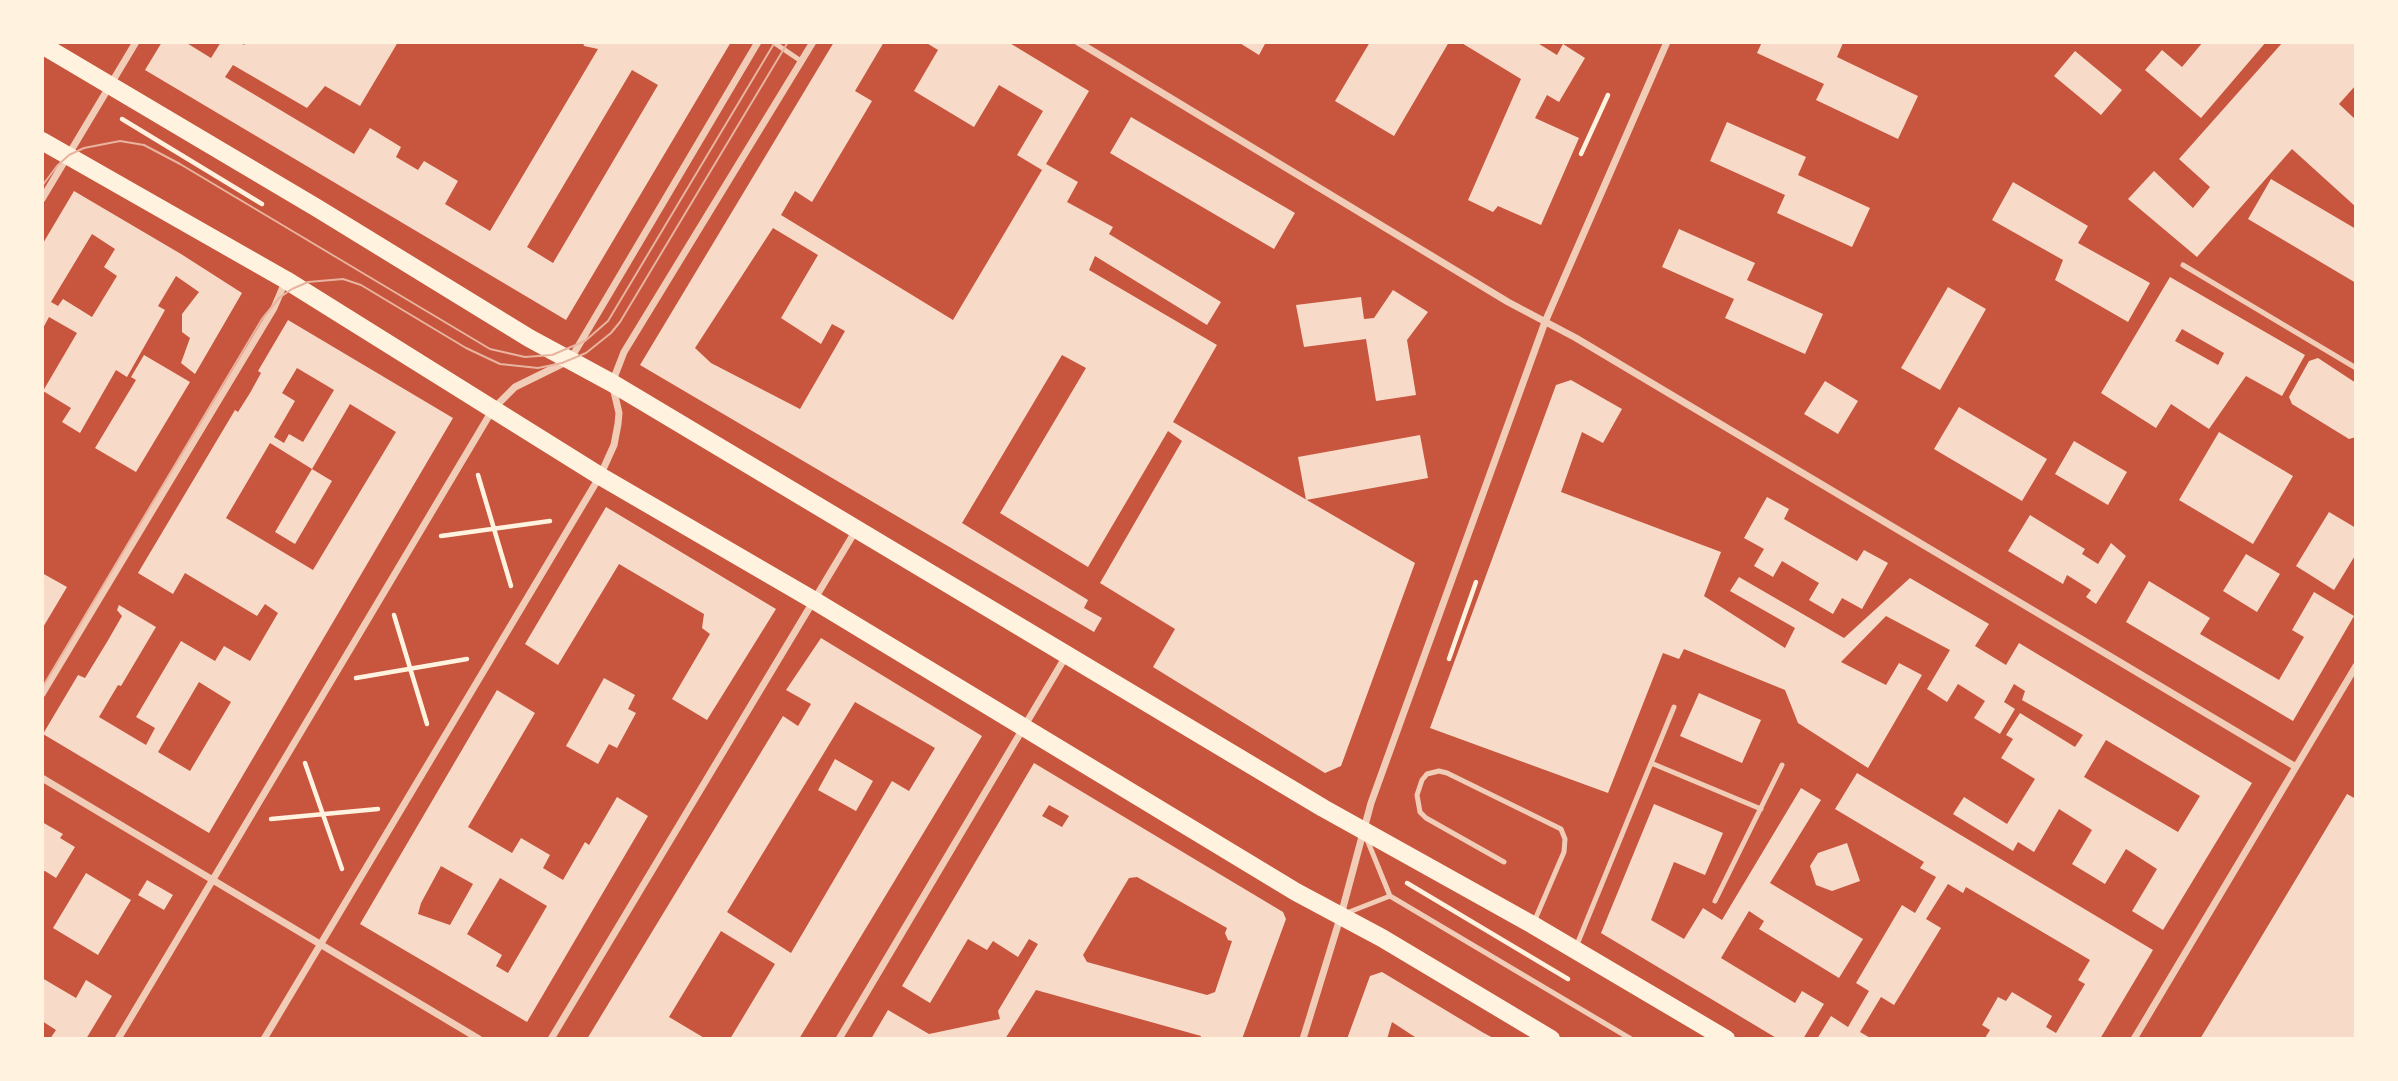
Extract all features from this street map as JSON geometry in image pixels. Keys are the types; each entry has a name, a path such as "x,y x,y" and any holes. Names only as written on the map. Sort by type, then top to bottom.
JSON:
{"main road":[{"path":"42,45 1066,656 1363,831 1533,925 1726,1039"},
{"path":"42,141 286,280 600,476 815,601 1296,892 1341,915 1551,1039"}],"street":[{"path":"42,199 136,42"},
{"path":"118,1039 493,409 515,387 570,360 758,42"},
{"path":"264,1039 600,476 614,445 619,413 612,383 624,352 813,42"},
{"path":"1078,42 1496,295 1600,352 2296,767"},
{"path":"1303,1039 1376,788 1545,321 1667,42"},
{"path":"42,694 274,308 286,280"},
{"path":"551,1039 856,530"},
{"path":"839,1039 1066,656"},
{"path":"2134,1039 2356,666"},
{"path":"42,778 479,1039"}],"lane":[{"path":"773,42 801,61"},
{"path":"2183,265 2356,368"},
{"path":"1575,950 1674,707"},
{"path":"1651,763 1761,808"},
{"path":"1714,901 1782,765"},
{"path":"1504,862 1420,812 1417,795 1427,774 1439,771 1447,774 1561,829 1565,839 1562,858 1533,925"},
{"path":"1363,831 1390,896 1631,1039"},
{"path":"1341,915 1390,896"}],"path":[{"path":"1581,155 1608,95"},
{"path":"115,115 262,204"},
{"path":"478,475 511,586"},
{"path":"441,536 550,521"},
{"path":"1449,659 1476,582"},
{"path":"394,615 427,724"},
{"path":"356,678 467,659"},
{"path":"305,763 342,869"},
{"path":"271,819 378,809"},
{"path":"1407,883 1569,979"}],"building":[{"path":"162,42 185,42 211,58 221,42 240,42 244,45 246,42 398,42 360,106 325,86 307,108 233,65 225,77 354,154 370,128 401,147 396,157 418,170 424,161 458,181 445,204 490,231 598,49 584,46 583,42 731,42 566,320 145,70","holes":["632,70 658,85 553,263 527,247"]},
{"path":"834,42 884,42 855,91 872,101 812,202 795,191 781,215 953,320 1042,170 1017,155 1043,111 999,85 974,127 914,91 938,50 925,42 1008,42 1089,91 1046,164 1078,182 1067,202 1113,227 1109,234 1221,302 1207,325 1095,256 1089,270 1217,345 1173,422 1415,563 1341,766 1325,773 1153,667 1175,629 1100,583 1182,441 1168,431 1088,567 1000,513 1086,368 1062,355 962,523 1088,600 1084,608 1102,618 1094,632 640,365","holes":["773,228 818,255 781,318 821,344 832,324 845,331 800,409 711,363 695,348"]},
{"path":"1238,42 1266,42 1259,55"},
{"path":"1370,42 1449,42 1394,136 1335,101"},
{"path":"1460,42 1536,42 1557,55 1563,44 1585,58 1559,102 1547,95 1535,118 1579,138 1541,225 1498,206 1493,212 1468,200 1521,79"},
{"path":"1762,42 1843,43 1837,57 1918,96 1898,139 1816,100 1824,84 1757,53"},
{"path":"2203,42 2266,42 2201,118 2145,70 2162,50 2182,67"},
{"path":"2283,42 2356,42 2356,85 2339,104 2356,120 2356,207 2292,149 2197,257 2128,199 2154,171 2193,208 2210,187 2179,159"},
{"path":"2075,51 2122,90 2101,115 2054,76"},
{"path":"1131,117 1295,213 1274,249 1110,153"},
{"path":"1727,122 1806,157 1798,175 1870,208 1852,247 1777,213 1785,195 1710,161"},
{"path":"2271,179 2356,229 2356,283 2248,219"},
{"path":"2013,182 2088,226 2078,243 2150,283 2128,322 2055,280 2063,260 1992,220"},
{"path":"74,191 242,293 195,374 181,363 190,338 182,332 182,314 199,292 176,276 158,306 165,310 127,377 116,370 80,433 62,422 71,408 43,391 77,333 49,317 42,330 42,245","holes":["92,234 115,249 104,267 117,276 92,317 63,299 58,306 51,302"]},
{"path":"1679,229 1755,263 1747,280 1823,314 1805,354 1725,318 1734,299 1662,267"},
{"path":"2170,277 2305,355 2282,396 2246,376 2209,429 2171,404 2156,428 2101,393","holes":["2182,329 2224,353 2218,365 2175,341"]},
{"path":"1948,287 1986,309 1940,390 1901,368"},
{"path":"1393,290 1428,312 1407,340 1416,395 1376,401 1366,339 1304,347 1296,305 1361,297 1364,319 1374,318"},
{"path":"288,320 453,418 209,833 43,734 78,675 85,678 107,642 122,616 117,610 119,605 156,627 99,717 146,745 155,728 136,717 181,641 215,661 224,646 250,661 278,613 265,604 257,616 185,573 173,594 138,573 235,410 238,412 250,393 261,373 258,371","holes":["297,368 334,390 303,442 289,434 284,443 274,437 295,401 282,393","350,404 396,432 313,570 226,518 270,443 312,469","199,682 231,702 190,771 158,752"]},
{"path":"144,355 190,382 136,472 95,448 136,380 131,377"},
{"path":"2318,358 2356,383 2356,437 2349,439 2292,404 2289,397 2309,361"},
{"path":"1571,380 1622,409 1603,443 1582,432 1561,492 1721,552 1704,596 1785,648 1795,628 1730,591 1739,577 1844,638 1910,578 1989,624 1975,646 2006,665 2019,643 2252,783 2163,930 2132,911 2157,869 2126,849 2105,884 2072,864 2092,830 2059,809 2034,852 2018,842 2013,851 1953,814 1964,797 2007,824 2035,779 2001,758 2013,739 2006,735 2020,713 2075,747 2083,735 2022,700 2025,691 2014,684 2004,702 2015,709 2000,734 1974,718 1985,701 1958,684 1947,702 1927,689 1950,650 1886,616 1841,662 1886,685 1899,663 1922,675 1868,768 1798,723 1785,690 1684,649 1679,659 1663,653 1608,793 1430,728 1556,385","holes":["2106,740 2200,796 2178,832 2084,777"]},
{"path":"1825,381 1858,401 1838,434 1804,414"},
{"path":"1959,407 2047,459 2022,501 1934,449"},
{"path":"2219,432 2293,476 2253,544 2179,500"},
{"path":"1420,435 1428,478 1306,500 1298,457"},
{"path":"2074,441 2127,472 2108,505 2055,474"},
{"path":"312,469 332,481 295,544 275,532"},
{"path":"1767,497 1789,509 1784,519 1857,561 1864,550 1888,563 1862,609 1842,598 1833,614 1809,600 1819,583 1782,561 1773,577 1754,566 1764,549 1744,538"},
{"path":"606,507 776,609 707,720 672,699 710,634 702,628 704,614 619,564 558,665 525,644"},
{"path":"2329,512 2356,528 2356,554 2334,590 2296,566"},
{"path":"2030,515 2085,549 2082,554 2098,564 2111,543 2126,556 2096,604 2086,597 2091,590 2067,575 2063,584 2008,551"},
{"path":"2246,554 2280,574 2257,612 2223,591"},
{"path":"42,573 67,587 42,629"},
{"path":"2149,581 2210,618 2200,634 2279,680 2304,637 2292,630 2314,592 2354,616 2293,721 2126,622"},
{"path":"821,638 982,736 799,1039 730,1039 775,964 721,931 669,1017 706,1039 587,1039 783,716 798,726 811,704 786,690","holes":["855,702 935,748 909,791 892,781 791,953 727,912"]},
{"path":"604,678 635,695 628,709 636,713 617,748 609,744 598,764 566,746"},
{"path":"497,690 535,713 468,827 512,853 521,838 550,855 543,868 563,880 585,842 589,845 617,797 648,816 527,1022 360,924","holes":["441,866 473,884 450,925 418,914","500,878 547,906 508,973 496,966 502,955 467,934"]},
{"path":"1699,693 1761,720 1742,763 1680,736"},
{"path":"835,759 873,781 856,811 818,790"},
{"path":"1034,763 1283,912 1286,919 1242,1039 1200,1039 1201,1036 1036,990 1005,1039 871,1039 888,1010 929,1034 1000,1019 998,1011 1038,944 1029,939 1018,957 993,941 987,950 968,939 930,1003 902,986","holes":["1049,805 1069,816 1062,827 1042,816","1137,877 1227,928 1225,933 1228,940 1232,941 1215,992 1207,995 1087,962 1083,955 1129,878"]},
{"path":"1857,773 2153,950 2100,1039 1985,1038 1990,1030 1982,1025 1998,997 2006,1001 2012,992 2052,1016 2046,1027 2056,1033 2085,984 2078,980 2090,960 1966,887 1963,893 1948,884 1926,919 1941,928 1894,1005 1881,997 1860,1032 1872,1039 1817,1039 1831,1016 1848,1027 1869,991 1856,983 1902,905 1915,913 1936,877 1920,868 1924,862 1835,809"},
{"path":"1801,788 1821,800 1770,883 1863,939 1839,978 1759,929 1764,921 1749,911 1721,958 1795,1003 1802,991 1824,1004 1803,1039 1778,1039 1601,933 1654,804 1723,833 1705,875 1674,862 1651,920 1684,939 1703,908 1722,920"},
{"path":"2347,794 2356,799 2356,1039 2200,1039"},
{"path":"42,822 63,834 60,838 75,847 56,878 45,871 42,872"},
{"path":"1847,843 1860,881 1832,891 1816,885 1810,866 1818,853"},
{"path":"86,873 131,900 98,955 53,928"},
{"path":"147,880 173,895 164,910 138,895"},
{"path":"1382,972 1495,1039 1418,1039 1392,1022 1387,1039 1347,1039 1370,976"},
{"path":"42,978 76,998 86,980 112,996 86,1039 50,1039 56,1030 42,1021"}],"tram line":[{"path":"42,186 69,155 84,148 120,141 144,145 490,349 525,357 552,355 585,341 608,321 775,42"},
{"path":"42,688 262,319 279,298 308,282 343,279 361,285 466,348 500,364 538,368 562,363 586,353 620,322 788,42"}]}
